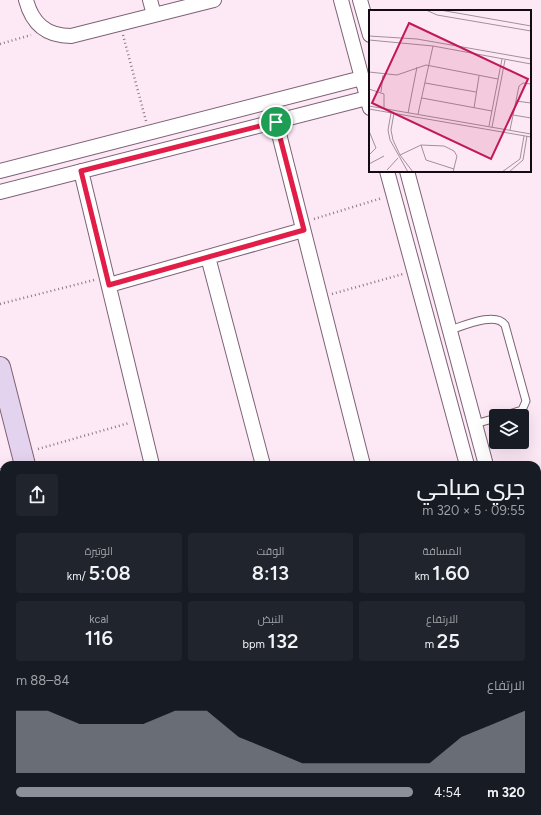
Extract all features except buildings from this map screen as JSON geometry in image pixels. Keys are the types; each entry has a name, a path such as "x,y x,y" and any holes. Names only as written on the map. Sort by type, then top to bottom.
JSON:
{"street":[{"path":"26,0 35,21 47,31 55,34 70,36 214,0"},
{"path":"150,0 154,15"},
{"path":"0,192 276,122 369,103 340,0"},
{"path":"360,0 369,32"},
{"path":"0,171 362,78"},
{"path":"276,122 362,461"},
{"path":"81,171 151,461"},
{"path":"387,172 466,461"},
{"path":"408,172 485,461"},
{"path":"108,281 208,257 302,226"},
{"path":"208,257 262,461"},
{"path":"0,367 23,460"}],"lane":[{"path":"450,330 493,318 503,322 526,401 522,409"},
{"path":"475,424 489,420"}],"path":[{"path":"119,24 150,133"},
{"path":"0,44 47,31"},
{"path":"302,226 394,194"},
{"path":"320,297 415,271"},
{"path":"0,304 108,281"},
{"path":"23,460 141,419"}],"route":[{"path":"276,122 304,230 109,285 81,171 276,122"}]}
